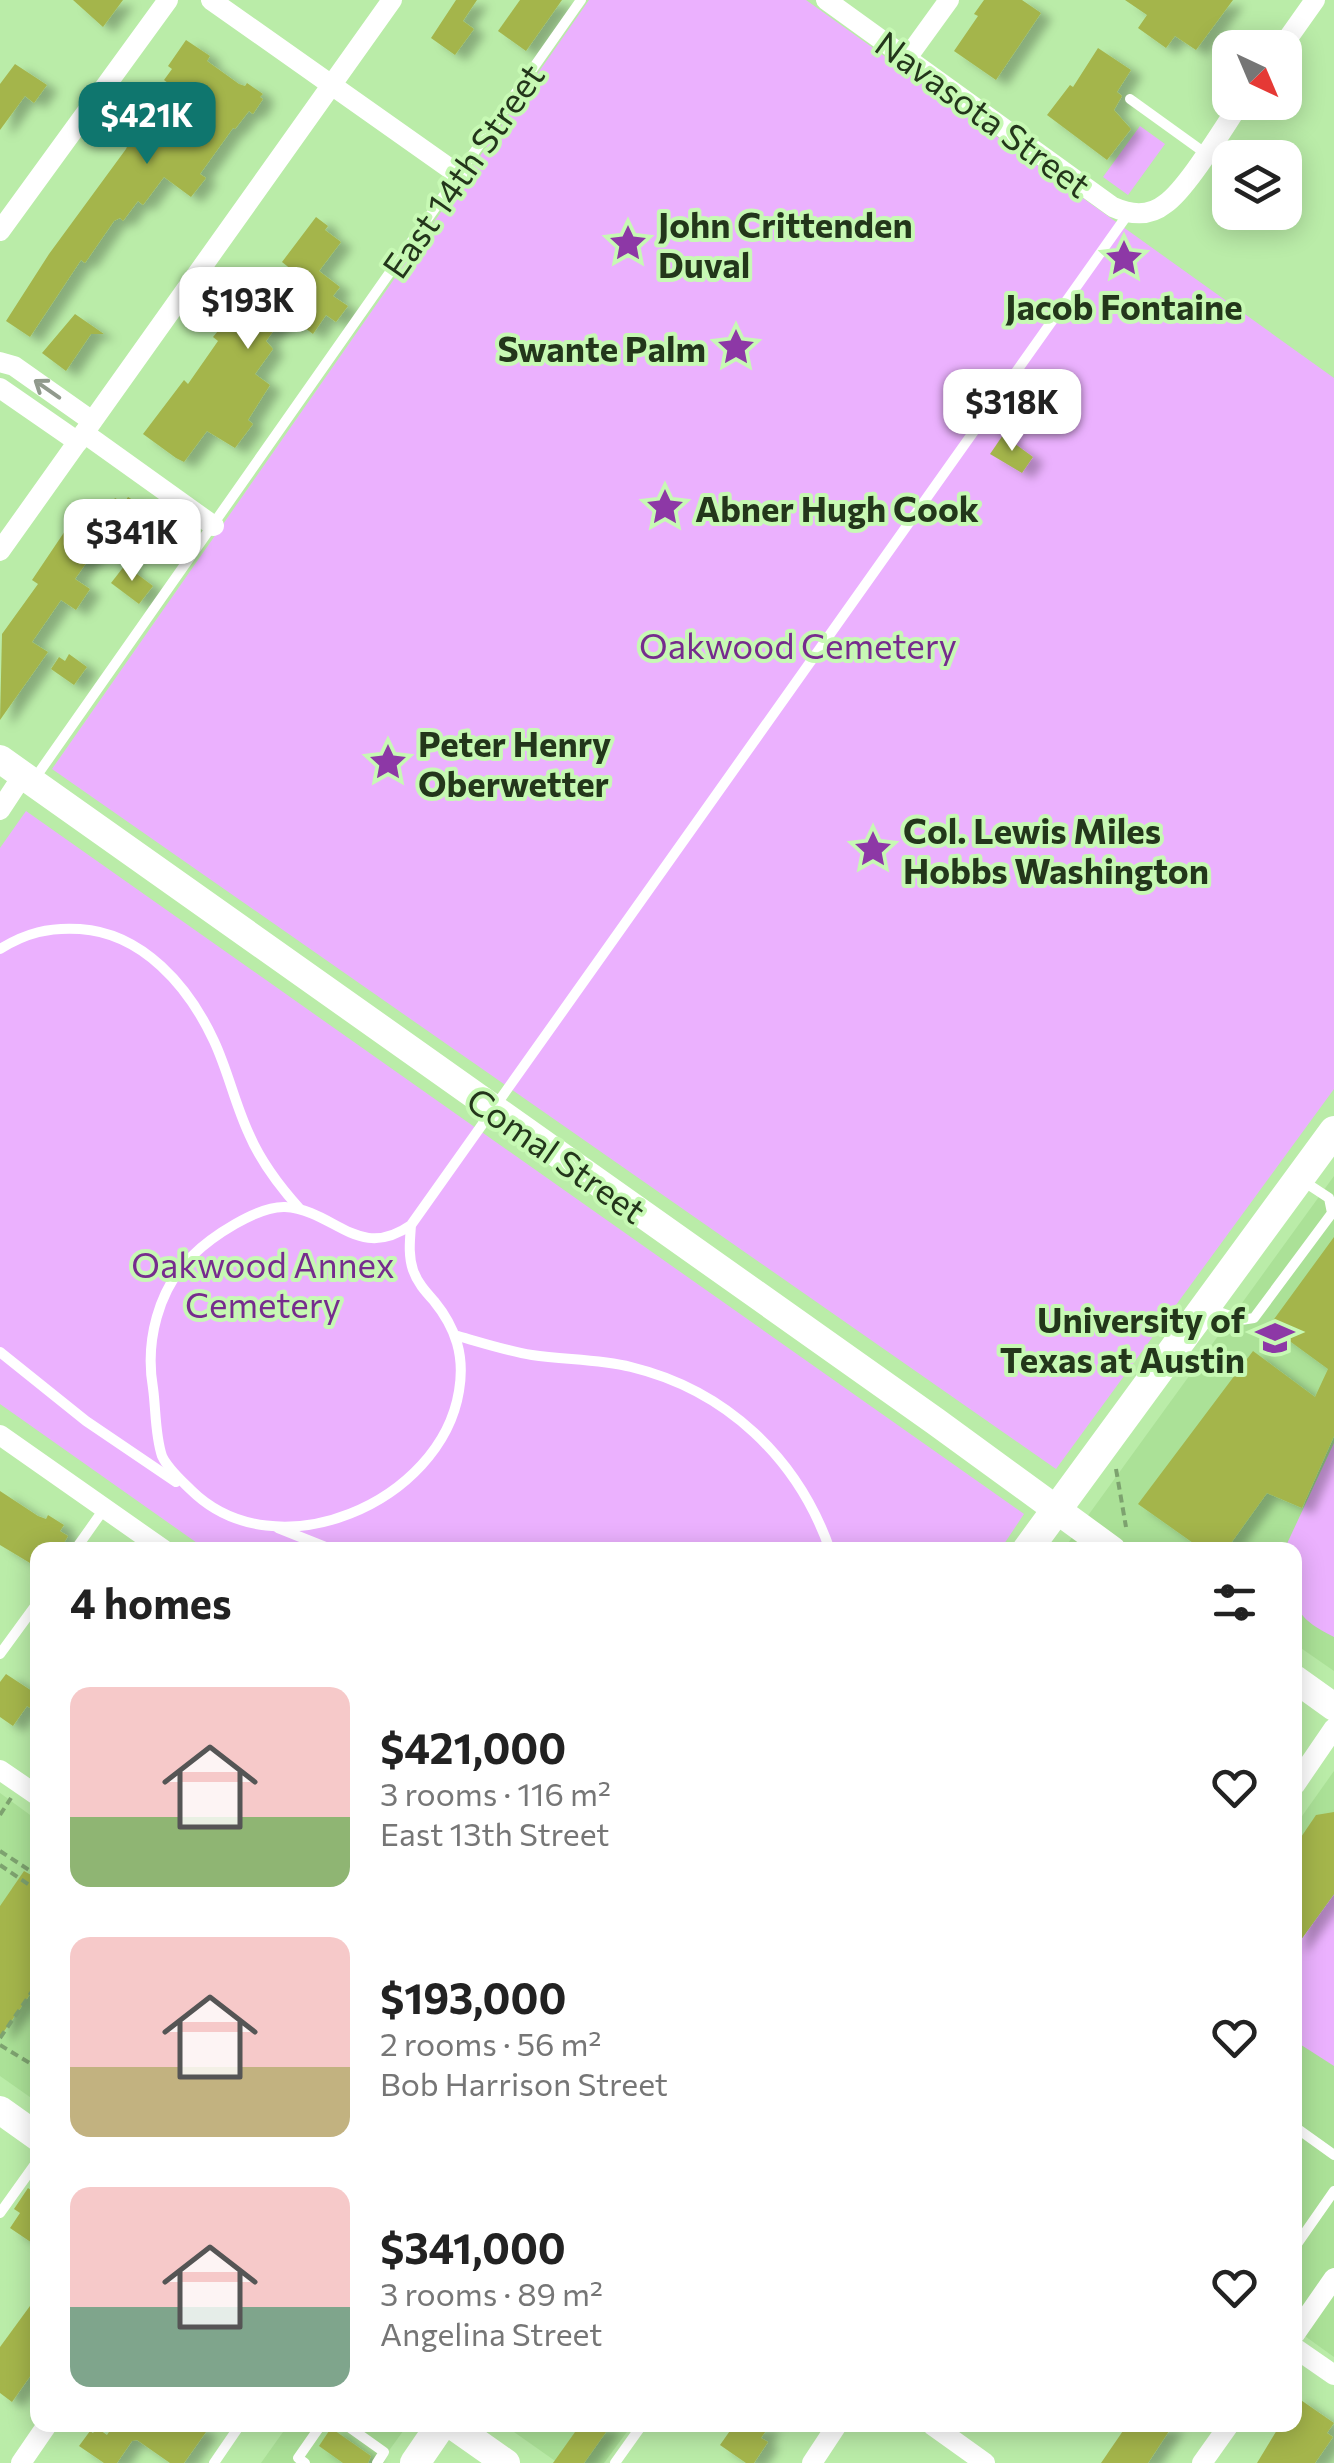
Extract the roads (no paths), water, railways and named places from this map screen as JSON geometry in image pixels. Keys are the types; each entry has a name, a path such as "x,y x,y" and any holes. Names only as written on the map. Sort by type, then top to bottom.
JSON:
{"main road":[{"path":"1032,1542 1334,1132"},
{"path":"415,2463 436,2432"}],"street":[{"path":"0,232 168,0"},
{"path":"210,0 459,175"},
{"path":"0,552 392,0"},
{"name":"Navasota Street","path":"826,0 1114,207 1137,214"},
{"path":"907,58 949,0"},
{"path":"1294,30 1315,0"},
{"path":"1137,214 1165,204 1228,120"},
{"path":"0,362 14,366 85,432 214,526"},
{"path":"0,388 85,432"},
{"name":"Comal Street","path":"18,772 1054,1509 1119,1539"},
{"name":"East 14th Street","path":"0,810 18,772"},
{"path":"0,1435 153,1542"},
{"path":"1302,1684 1334,1706"},
{"path":"1302,1775 1334,1728"},
{"path":"0,1770 30,1791"},
{"path":"0,2110 30,2131"},
{"path":"1302,2324 1334,2278"},
{"path":"1302,2353 1334,2375"},
{"path":"20,2463 42,2432"},
{"path":"462,2432 506,2463"},
{"path":"812,2463 833,2432"},
{"path":"942,2432 985,2463"},
{"path":"1202,2463 1225,2432"}],"lane":[{"name":"East 14th Street","path":"18,772 214,526 581,0"},
{"path":"1130,99 1205,153"},
{"path":"198,1497 162,1455 150,1374 152,1331 177,1273 212,1240 281,1206 375,1239 394,1237 411,1224 1137,214"},
{"path":"0,949 41,930 98,930 149,956 192,1003 214,1041 250,1138 281,1188 301,1210"},
{"path":"1204,1306 1241,1320 1254,1318 1332,1213 1329,1198 1299,1179"},
{"path":"270,1525 310,1526 386,1496 429,1459 444,1437 459,1392 458,1336 413,1271 409,1254 411,1224"},
{"path":"458,1336 536,1356 632,1367 716,1400 748,1426 794,1475 814,1508 827,1542"},
{"path":"0,1352 86,1421 198,1497 235,1517 270,1525 312,1542"},
{"path":"81,1542 105,1508"},
{"path":"0,1654 30,1613"},
{"path":"1302,2133 1334,2155"},
{"path":"0,2213 30,2171"},
{"path":"1302,2236 1334,2191"},
{"path":"214,2463 235,2432"},
{"path":"305,2463 298,2458 317,2432"},
{"path":"356,2432 384,2452 377,2463"},
{"path":"615,2463 637,2432"}],"place":[{"name":"John Crittenden Duval","path":"628,243"},
{"name":"Jacob Fontaine","path":"1124,258"},
{"name":"Swante Palm","path":"736,347"},
{"name":"Abner Hugh Cook","path":"665,507"},
{"name":"Peter Henry Oberwetter","path":"388,762"},
{"name":"Col. Lewis Miles Hobbs Washington","path":"873,849"},
{"name":"University of Texas at Austin","path":"1275,1338"}],"park label":[{"name":"Oakwood Cemetery","path":"798,644"},
{"name":"Oakwood Annex Cemetery","path":"263,1283"}]}
